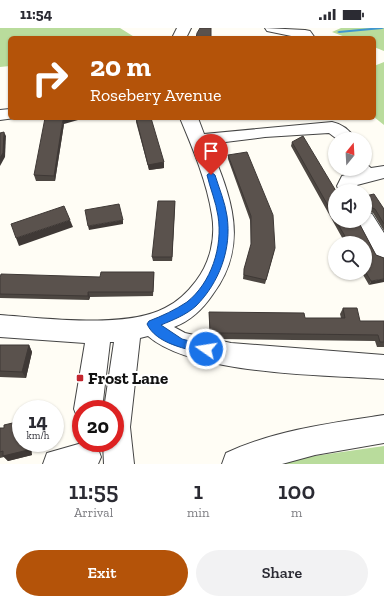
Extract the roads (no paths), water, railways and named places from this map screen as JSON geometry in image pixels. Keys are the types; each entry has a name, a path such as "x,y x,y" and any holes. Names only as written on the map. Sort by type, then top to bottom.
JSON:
{"street":[{"path":"272,28 305,34 306,36"},
{"path":"0,326 99,332 140,326 184,310 198,297 210,281 221,255 224,226 222,212 190,120"},
{"path":"198,140 265,132 332,127 340,132"},
{"path":"372,172 384,172"},
{"path":"348,184 349,181 357,176"},
{"path":"370,228 384,252"},
{"path":"140,326 164,334 180,343 231,355 318,364 384,367"},
{"path":"120,464 116,427 140,326"},
{"path":"89,400 99,332"},
{"path":"237,464 246,459 314,440 384,429"},
{"path":"58,464 86,455"}],"waterway":[{"path":"339,32 382,28"}],"place":[{"name":"Frost Lane","path":"80,378"}]}
